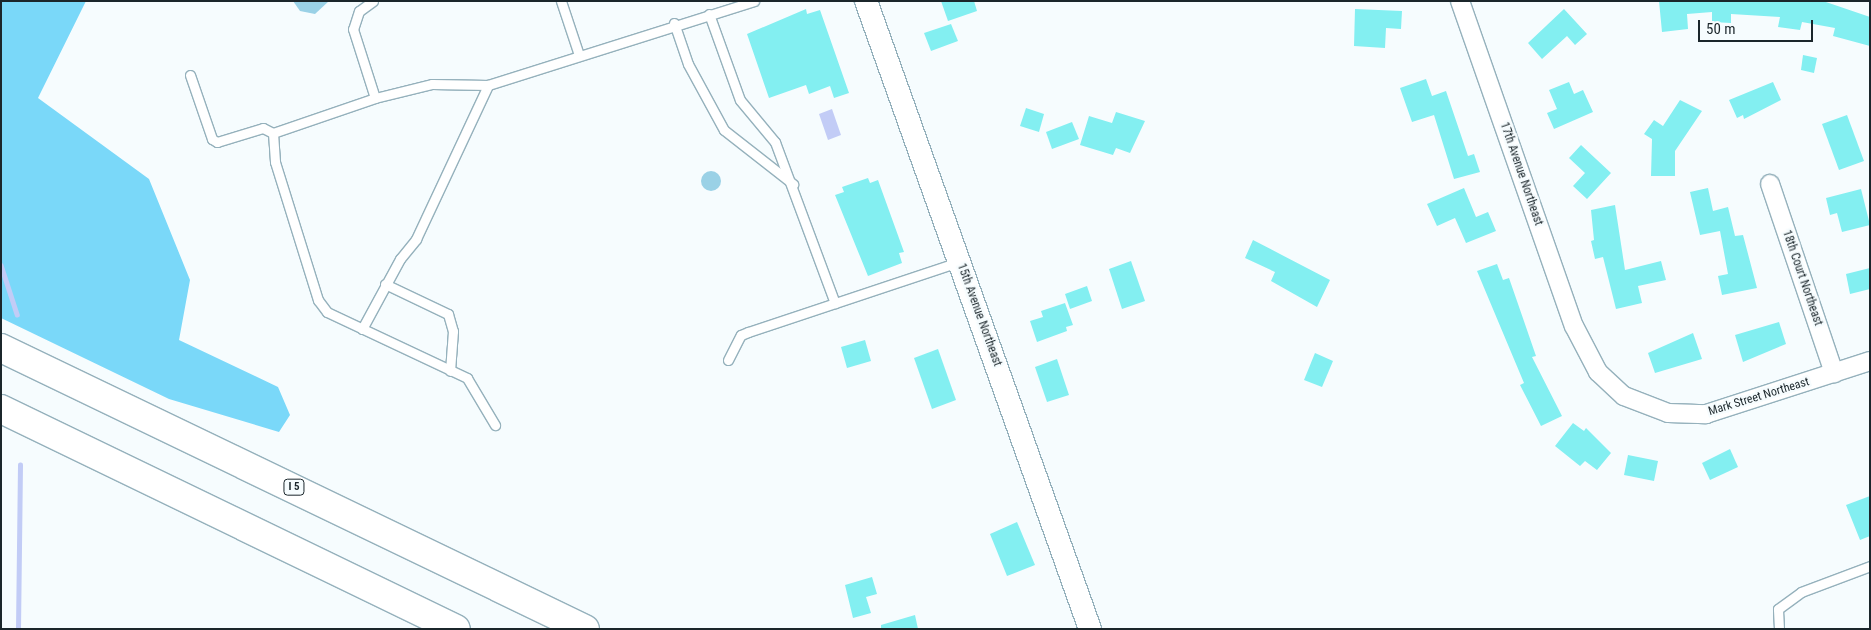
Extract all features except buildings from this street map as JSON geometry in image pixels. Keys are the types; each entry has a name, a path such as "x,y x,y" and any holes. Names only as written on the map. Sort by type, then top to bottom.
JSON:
{"highway":[{"name":"I 5","path":"1,348 585,629"},
{"path":"1,408 456,629"}],"street":[{"name":"15th Avenue Northeast","path":"866,1 1090,629"},
{"name":"17th Avenue Northeast","path":"1464,2 1584,347"},
{"name":"18th Court Northeast","path":"1770,184 1834,373"},
{"name":"Mark Street Northeast","path":"1584,347 1598,372 1624,396 1680,415 1734,407 1870,361"}],"lane":[{"path":"373,1 358,11 353,29 376,98"},
{"path":"561,1 579,55"},
{"path":"190,75 212,139 217,142 263,128 273,133 376,98 448,82 488,85 709,14 733,4 754,1"},
{"path":"709,14 740,100 775,142 793,184 835,303"},
{"path":"674,24 688,64 724,130 793,184"},
{"path":"362,329 385,284 416,239 488,85"},
{"path":"273,133 275,162 318,300 327,312 450,370 472,384 496,425"},
{"path":"728,360 741,335 960,262"},
{"path":"385,284 448,314 453,331 450,370"},
{"path":"1779,629 1778,609 1801,592 1870,566"}],"shaded area":[{"path":"1,1 86,1 38,98 149,179 190,280 179,340 278,387 290,415 279,432 169,399 1,318"},
{"path":"293,1 329,1 315,14 300,11"},
{"path":"832,109 841,135 828,140 819,114"},
{"path":"711,171 718,174 721,181 718,188 711,191 704,188 701,181 704,174"}],"waterway":[{"path":"1,265 17,314"},
{"path":"18,629 20,465"}]}
